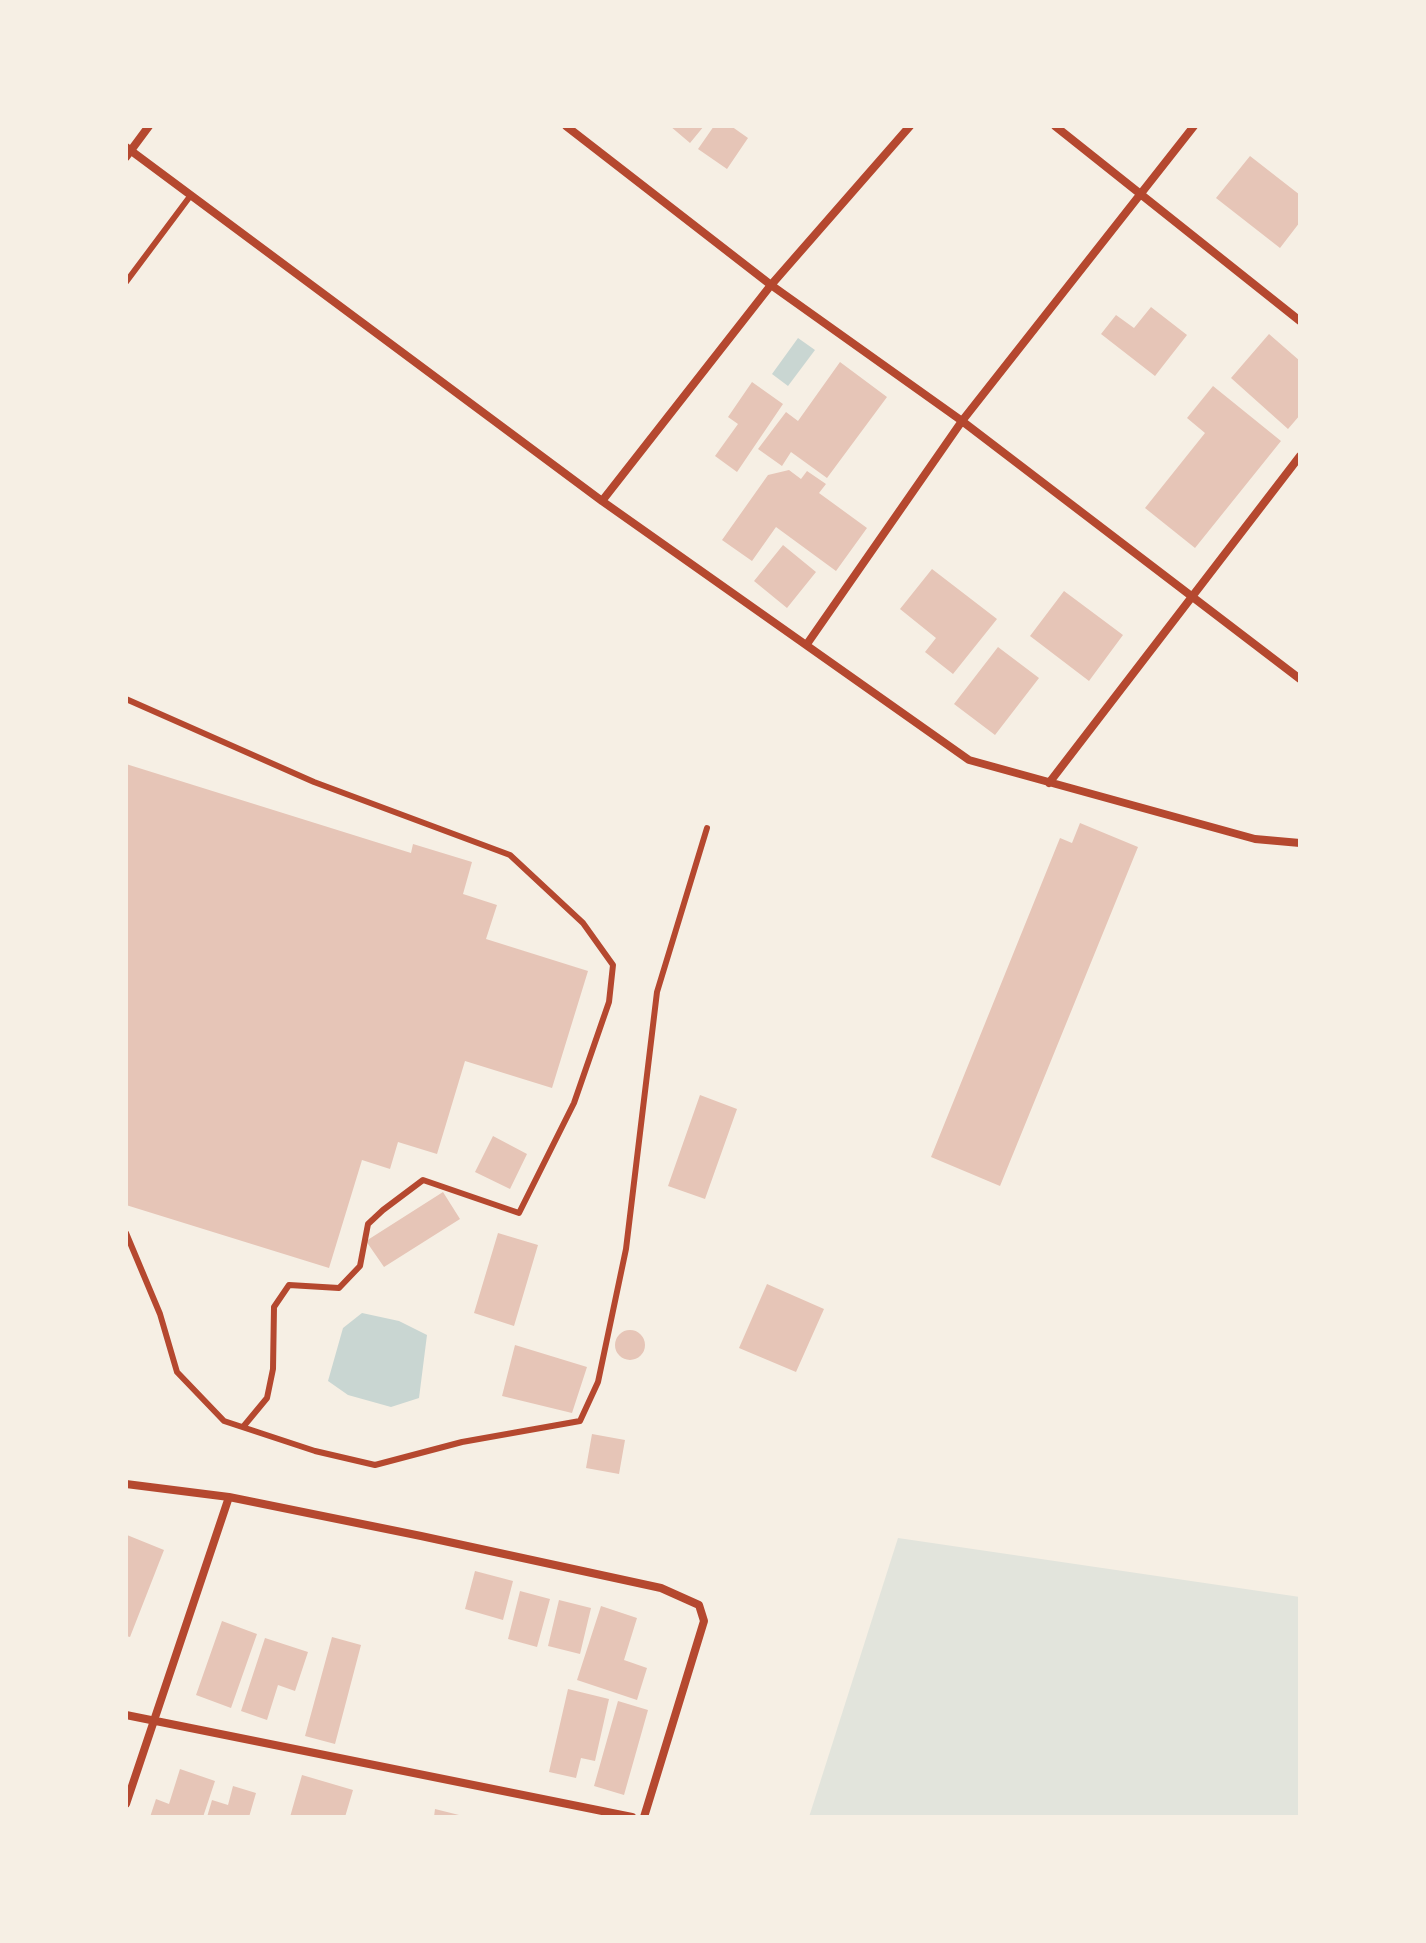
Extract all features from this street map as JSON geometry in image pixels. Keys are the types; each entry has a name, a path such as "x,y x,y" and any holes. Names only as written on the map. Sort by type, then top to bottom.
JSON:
{"street":[{"path":"149,126 128,151 602,501 969,760 1255,839 1300,843"},
{"path":"566,126 771,285 962,421 1300,679"},
{"path":"602,501 771,285 910,126"},
{"path":"1055,126 1300,321"},
{"path":"807,644 962,421 1194,126"},
{"path":"1049,783 1300,456"},
{"path":"126,1484 229,1497 661,1588 699,1605 704,1621 644,1817"},
{"path":"126,1804 229,1497"},
{"path":"126,1715 632,1817"}],"lane":[{"path":"126,282 191,195"},
{"path":"126,699 314,782 510,855 583,923 613,965 609,1002 574,1103 519,1213 423,1180 383,1210 368,1224 360,1266 339,1288 289,1285 281,1296 274,1307 273,1369 267,1398 243,1427"},
{"path":"126,1233 160,1314 177,1372 224,1421 315,1451 375,1465 462,1442 580,1421 598,1382 626,1249 657,992 707,828"}],"shaded area":[{"path":"798,338 815,350 788,386 772,374"},
{"path":"362,1313 399,1321 427,1335 419,1398 391,1407 348,1395 328,1381 343,1328"},
{"path":"898,1538 1300,1597 1300,1817 809,1817"}],"building":[{"path":"670,126 704,126 690,143"},
{"path":"714,126 731,126 748,138 727,169 698,149"},
{"path":"1250,156 1300,195 1300,222 1280,248 1216,198"},
{"path":"1151,307 1187,335 1155,376 1101,334 1116,315 1134,328"},
{"path":"1269,334 1300,361 1300,415 1288,429 1231,378"},
{"path":"840,362 887,397 827,478 791,452 782,466 758,449 786,412 798,421"},
{"path":"752,382 783,404 737,472 715,456 738,424 728,417"},
{"path":"1213,386 1281,441 1195,548 1145,508 1205,433 1187,418"},
{"path":"789,470 801,479 807,471 826,484 819,493 867,528 836,571 776,527 752,561 722,540 768,475"},
{"path":"783,545 816,572 787,608 754,581"},
{"path":"932,569 997,619 953,674 925,652 936,638 900,609"},
{"path":"1064,591 1123,635 1089,681 1030,636"},
{"path":"998,647 1039,678 995,735 954,704"},
{"path":"126,764 411,853 413,844 472,862 463,894 497,905 486,939 588,971 552,1088 465,1061 437,1154 398,1142 390,1169 362,1160 329,1268 126,1205"},
{"path":"1080,823 1138,847 1000,1186 931,1157 1060,838 1072,843"},
{"path":"700,1095 737,1109 705,1199 668,1186"},
{"path":"493,1136 527,1154 510,1189 475,1172"},
{"path":"443,1192 460,1219 384,1267 366,1241"},
{"path":"498,1233 538,1245 514,1326 474,1313"},
{"path":"767,1284 824,1309 796,1372 739,1348"},
{"path":"630,1330 641,1334 645,1345 641,1356 630,1360 619,1356 615,1345 619,1334"},
{"path":"515,1345 587,1367 572,1413 502,1396"},
{"path":"592,1434 625,1440 619,1474 586,1468"},
{"path":"127,1535 164,1550 130,1637 126,1636"},
{"path":"475,1571 513,1581 503,1620 465,1609"},
{"path":"520,1591 550,1599 537,1647 508,1639"},
{"path":"559,1600 591,1608 580,1654 548,1646"},
{"path":"601,1606 637,1618 624,1660 647,1668 637,1700 577,1680"},
{"path":"222,1621 257,1634 231,1708 196,1695"},
{"path":"332,1637 361,1645 335,1744 305,1736"},
{"path":"265,1638 308,1652 295,1691 278,1685 267,1720 241,1711"},
{"path":"568,1689 609,1699 595,1761 581,1758 576,1778 549,1772"},
{"path":"618,1701 648,1710 624,1795 594,1786"},
{"path":"180,1769 215,1781 203,1817 150,1817 156,1799 169,1804"},
{"path":"302,1775 353,1790 345,1817 290,1817"},
{"path":"233,1786 256,1793 249,1817 207,1817 212,1800 228,1805"},
{"path":"435,1809 463,1816 463,1817 434,1817"}]}
